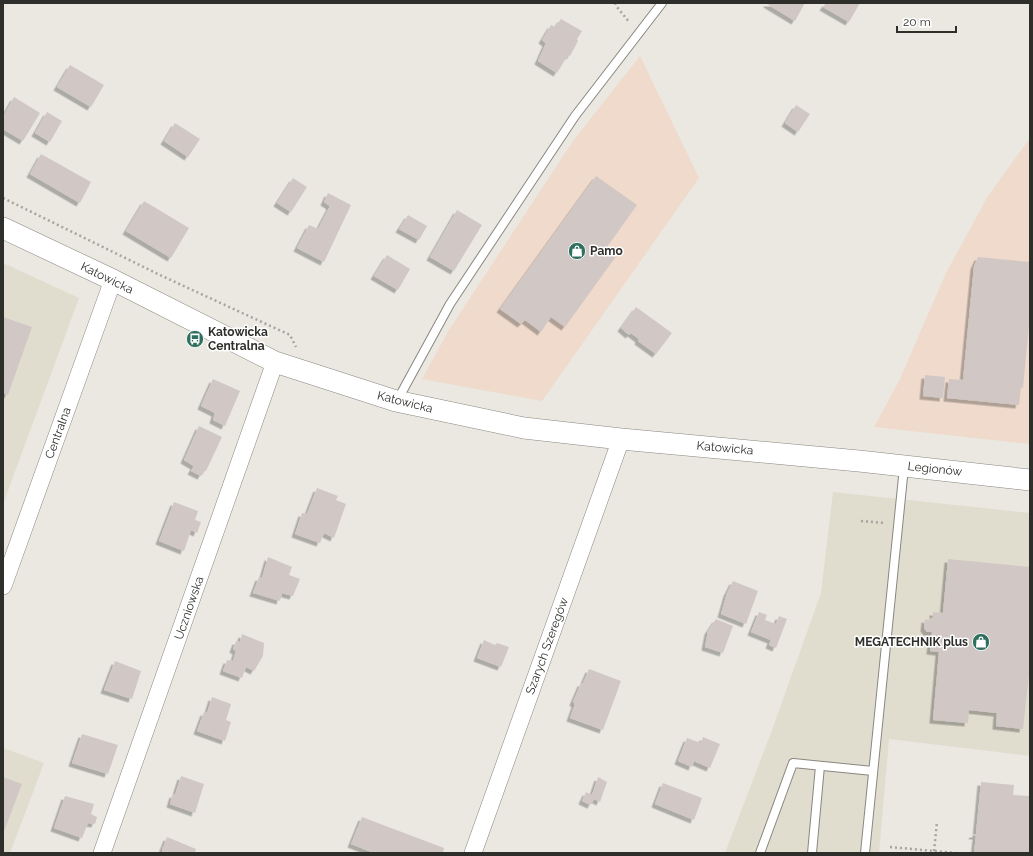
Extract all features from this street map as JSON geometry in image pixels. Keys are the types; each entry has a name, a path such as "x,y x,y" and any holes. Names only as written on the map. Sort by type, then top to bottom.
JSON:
{"street":[{"name":"Katowicka","path":"3,228 113,280 275,362 396,401 524,428 621,439 840,459"},
{"name":"Centralna","path":"3,586 113,280"},
{"name":"Uczniowska","path":"102,853 275,362"},
{"name":"Szarych Szeregów","path":"473,853 621,439"},
{"name":"Legionów","path":"840,459 1030,480"}],"lane":[{"path":"396,401 450,304 576,116 662,3"},
{"path":"865,853 904,466"},
{"path":"760,853 794,764 873,771"},
{"path":"812,853 820,766"}],"path":[{"path":"615,3 616,7 633,26 641,31"},
{"path":"3,198 162,276 290,335 299,353"},
{"path":"861,521 880,522"},
{"path":"934,851 937,822"},
{"path":"890,847 956,853"}],"shaded area":[{"path":"640,56 699,178 542,401 422,379 449,330 573,141"},
{"path":"1030,138 1030,444 874,427 899,381 946,273 988,196"},
{"path":"3,263 79,298 3,504"},
{"path":"833,492 1030,513 1030,756 889,739 879,853 725,853 772,730 821,593"},
{"path":"3,748 44,763 10,853 3,853"}],"building":[{"path":"767,3 805,3 795,21"},
{"path":"826,3 860,3 849,22 823,7"},
{"path":"561,19 582,31 570,56 568,55 557,73 538,61 546,43 542,40 551,25 555,27"},
{"path":"70,65 104,85 91,107 57,87"},
{"path":"14,97 40,113 23,141 3,129 3,117"},
{"path":"796,105 810,114 798,132 785,123"},
{"path":"47,112 62,121 50,142 35,133"},
{"path":"175,123 200,139 188,157 164,141"},
{"path":"41,154 91,182 80,203 30,174"},
{"name":"Pamo","path":"596,176 637,205 607,247 617,255 565,327 551,317 541,332 525,320 521,324 500,309"},
{"path":"293,178 307,187 291,212 277,203"},
{"path":"328,193 351,205 324,262 297,248 309,225 318,229 330,206 324,202"},
{"path":"144,201 189,228 171,258 126,231"},
{"path":"457,210 482,225 454,271 430,257"},
{"path":"408,215 427,226 419,240 399,229"},
{"path":"387,255 410,269 398,290 374,276"},
{"path":"978,257 1030,262 1030,315 1023,388 1021,388 1019,405 947,398 949,379 963,380 974,266"},
{"path":"636,307 672,333 656,354 638,341 639,339 631,333 629,335 621,328"},
{"path":"3,317 32,327 8,395 3,393"},
{"path":"925,375 945,377 943,398 923,396"},
{"path":"213,379 240,391 225,426 213,420 215,413 201,406"},
{"path":"199,426 222,437 206,471 204,471 201,476 191,471 194,466 184,460"},
{"path":"317,488 338,496 336,500 346,504 334,538 324,533 320,543 295,534 302,513 307,514"},
{"path":"174,502 198,511 195,520 201,522 197,533 191,530 184,551 159,541"},
{"path":"268,557 292,567 289,575 300,579 293,596 282,593 280,601 253,593 259,577 262,578"},
{"name":"MEGATECHNIK plus","path":"948,559 1030,567 1030,667 1023,729 996,726 997,713 969,710 968,723 933,720 939,652 930,651 932,632 927,632 924,628 925,619 929,620 933,617 933,612 943,613"},
{"path":"733,581 758,591 746,624 721,614 727,593"},
{"path":"759,612 767,615 765,620 776,624 779,616 787,619 776,648 769,645 771,640 751,632"},
{"path":"716,619 733,626 723,653 705,647 708,631"},
{"path":"242,634 264,643 263,656 254,671 246,667 242,678 223,671 227,660 233,661 236,651 233,649 236,641 240,642"},
{"path":"484,640 495,645 497,643 509,647 501,667 477,658"},
{"path":"115,661 141,671 132,699 104,690"},
{"path":"589,669 621,681 603,730 570,718 575,704 573,702"},
{"path":"212,697 231,704 226,720 231,722 225,741 197,731 204,712 207,713"},
{"path":"82,734 118,745 108,774 72,763"},
{"path":"703,737 720,744 710,768 694,761 692,767 678,761 687,738 701,743"},
{"path":"181,776 204,784 195,813 170,804 173,794 175,795"},
{"path":"3,777 22,784 3,834"},
{"path":"598,777 607,782 600,802 594,799 591,805 582,801 586,792 592,795"},
{"path":"981,782 1014,785 1013,795 1030,796 1030,853 974,853 976,836 972,836 973,834 976,834"},
{"path":"663,783 702,798 694,820 655,804"},
{"path":"65,796 94,804 91,814 97,817 95,824 88,823 82,838 54,828"},
{"path":"362,817 444,848 443,853 374,853 351,844"},
{"path":"167,837 196,849 195,853 162,853"}],"place":[{"name":"Pamo","path":"577,251"},
{"name":"Katowicka Centralna","path":"195,339"},
{"name":"MEGATECHNIK plus","path":"981,642"}]}
